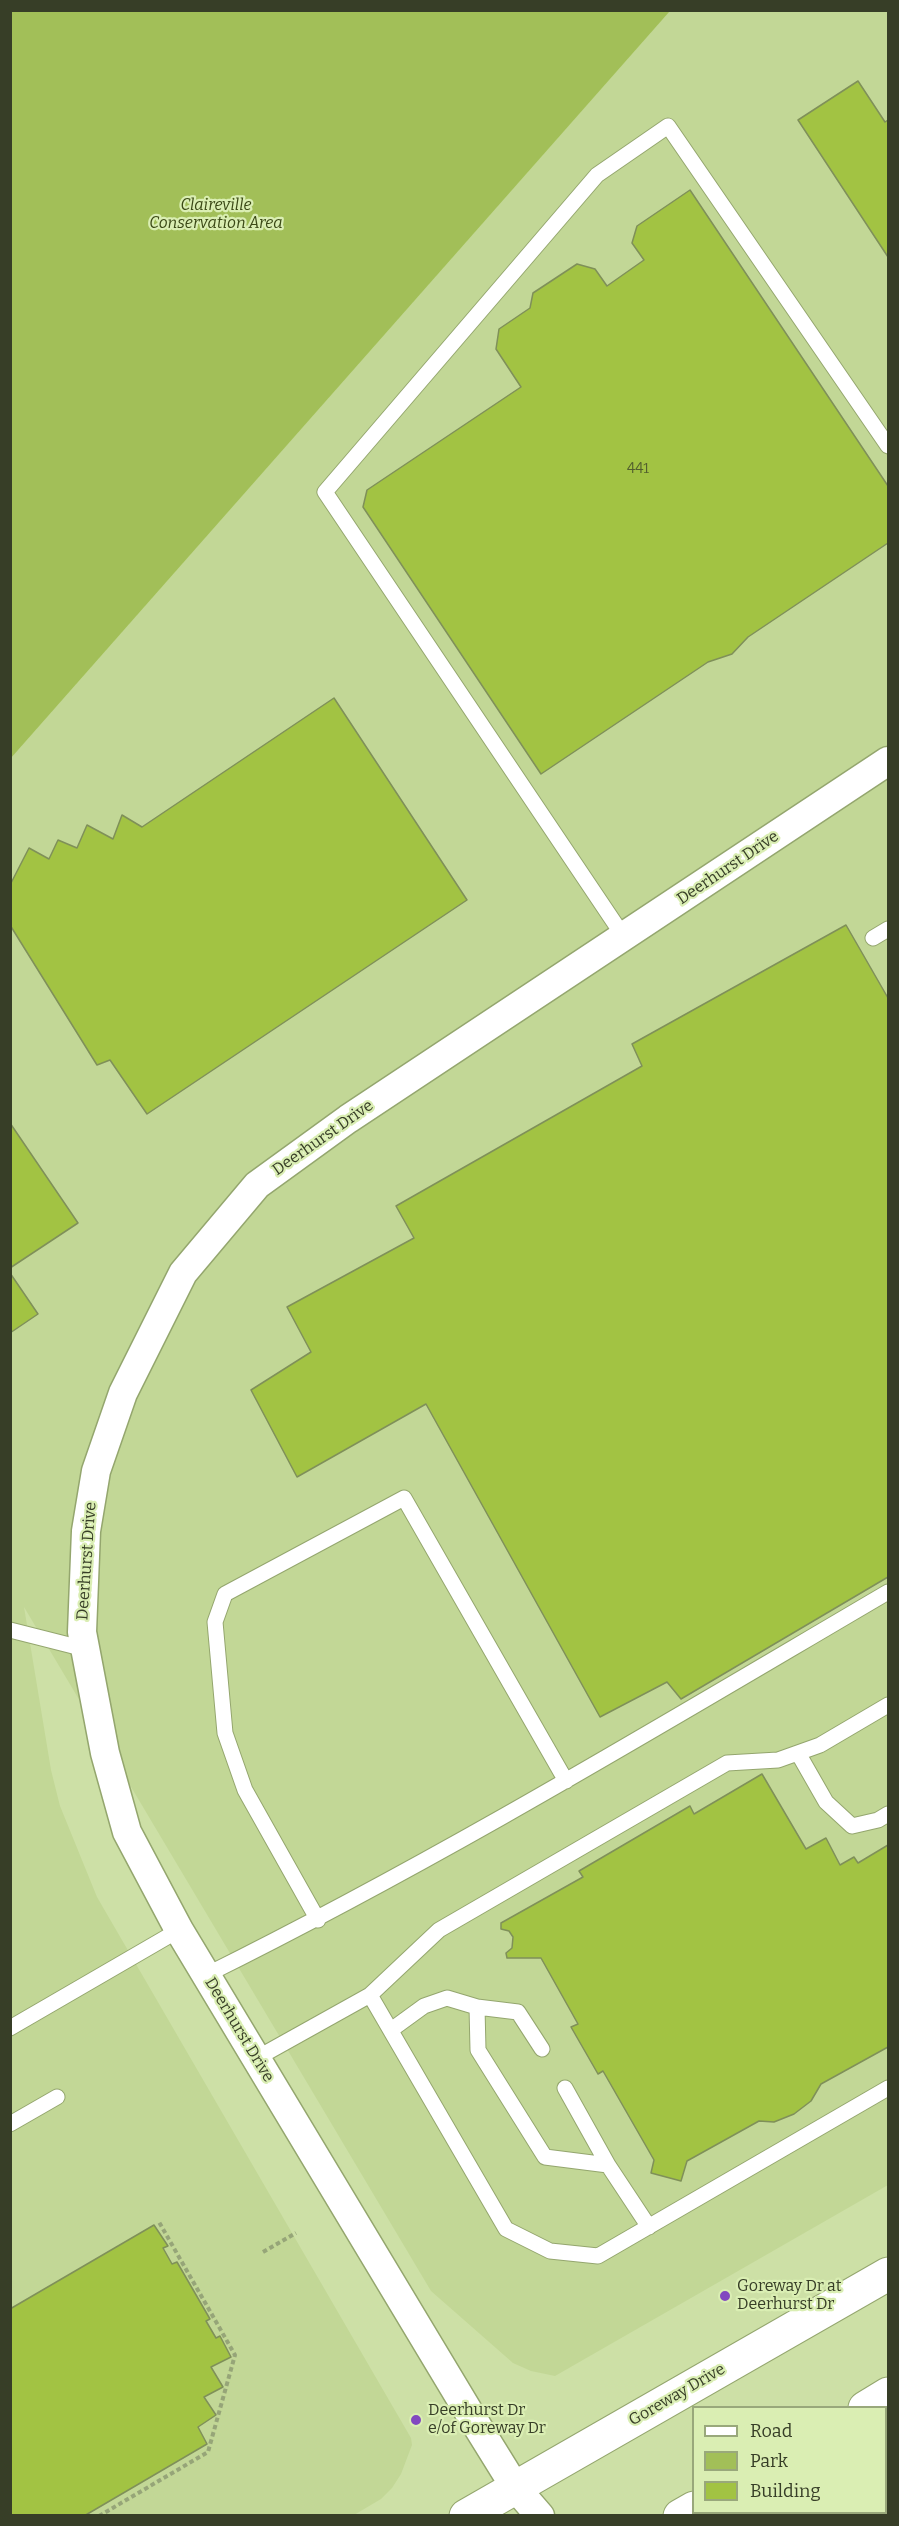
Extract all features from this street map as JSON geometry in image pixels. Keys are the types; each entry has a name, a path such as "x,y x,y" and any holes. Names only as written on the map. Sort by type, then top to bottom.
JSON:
{"main road":[{"name":"Goreway Drive","path":"466,2516 888,2274"},
{"path":"868,2406 888,2394"}],"street":[{"name":"Deerhurst Drive","path":"540,2516 515,2487 179,1930 127,1832 105,1753 82,1632 86,1531 96,1471 123,1393 183,1273 257,1185 348,1119 888,761"}],"lane":[{"path":"624,937 325,492 597,175 668,126 888,446"},
{"path":"873,938 888,929"},
{"path":"318,1920 245,1790 225,1733 215,1622 225,1594 404,1498 566,1781"},
{"path":"206,1975 318,1920 566,1781 888,1592"},
{"path":"10,1630 85,1649"},
{"path":"257,2058 370,1995 439,1930 727,1763 778,1760 798,1753 820,1745 888,1705"},
{"path":"798,1753 826,1802 852,1826 878,1820 888,1814"},
{"path":"10,2028 179,1930"},
{"path":"370,1995 506,2229 550,2251 598,2256 888,2088"},
{"path":"391,2030 424,2006 447,1998 477,2007 518,2012 542,2049"},
{"path":"477,2007 478,2050 545,2157 608,2165"},
{"path":"565,2088 608,2165 649,2227"},
{"path":"10,2124 57,2097"}],"path":[{"path":"99,2516 208,2452 235,2355 159,2222"},
{"path":"263,2252 296,2233"}],"shaded area":[{"path":"670,11 888,11 888,2185 555,2376 531,2371 513,2363 431,2291 24,1607 51,1770 60,1806 97,1897 411,2438 412,2445 401,2474 392,2488 381,2499 354,2515 11,2516 11,758"},
{"path":"887,2444 888,2515 763,2515 887,2514"}],"green space":[{"name":"Claireville Conservation Area","path":"10,11 670,11 11,758"}],"building":[{"path":"858,81 885,122 888,120 888,257 798,120"},
{"path":"690,190 888,486 888,543 748,637 732,654 708,662 541,774 363,507 367,490 521,387 496,349 499,329 530,308 533,293 577,264 595,269 607,286 644,260 632,243 637,226"},
{"path":"334,698 467,900 147,1114 110,1060 97,1065 10,925 10,885 29,848 49,859 58,840 77,848 87,825 113,839 122,815 142,827"},
{"path":"846,925 888,998 888,1577 681,1699 667,1682 600,1717 426,1404 297,1477 251,1390 311,1352 287,1307 414,1238 396,1206 642,1066 632,1044"},
{"path":"10,1123 78,1223 10,1268"},
{"path":"10,1273 38,1314 10,1333"},
{"path":"762,1774 806,1849 826,1838 840,1865 854,1857 858,1863 888,1845 888,2047 821,2084 811,2101 794,2114 774,2122 759,2121 687,2161 681,2181 651,2173 654,2160 603,2071 598,2074 571,2027 578,2024 541,1958 507,1958 506,1953 512,1948 513,1937 509,1931 501,1929 501,1923 583,1877 579,1871 690,1806 694,1814"},
{"path":"154,2225 168,2246 163,2248 172,2264 177,2262 210,2319 206,2321 216,2338 220,2336 231,2357 211,2367 223,2387 204,2397 216,2415 198,2427 207,2444 84,2516 10,2516 10,2309"}],"place":[{"name":"Goreway Dr at Deerhurst Dr","path":"725,2296"},
{"name":"Deerhurst Dr e/of Goreway Dr","path":"416,2420"}]}
